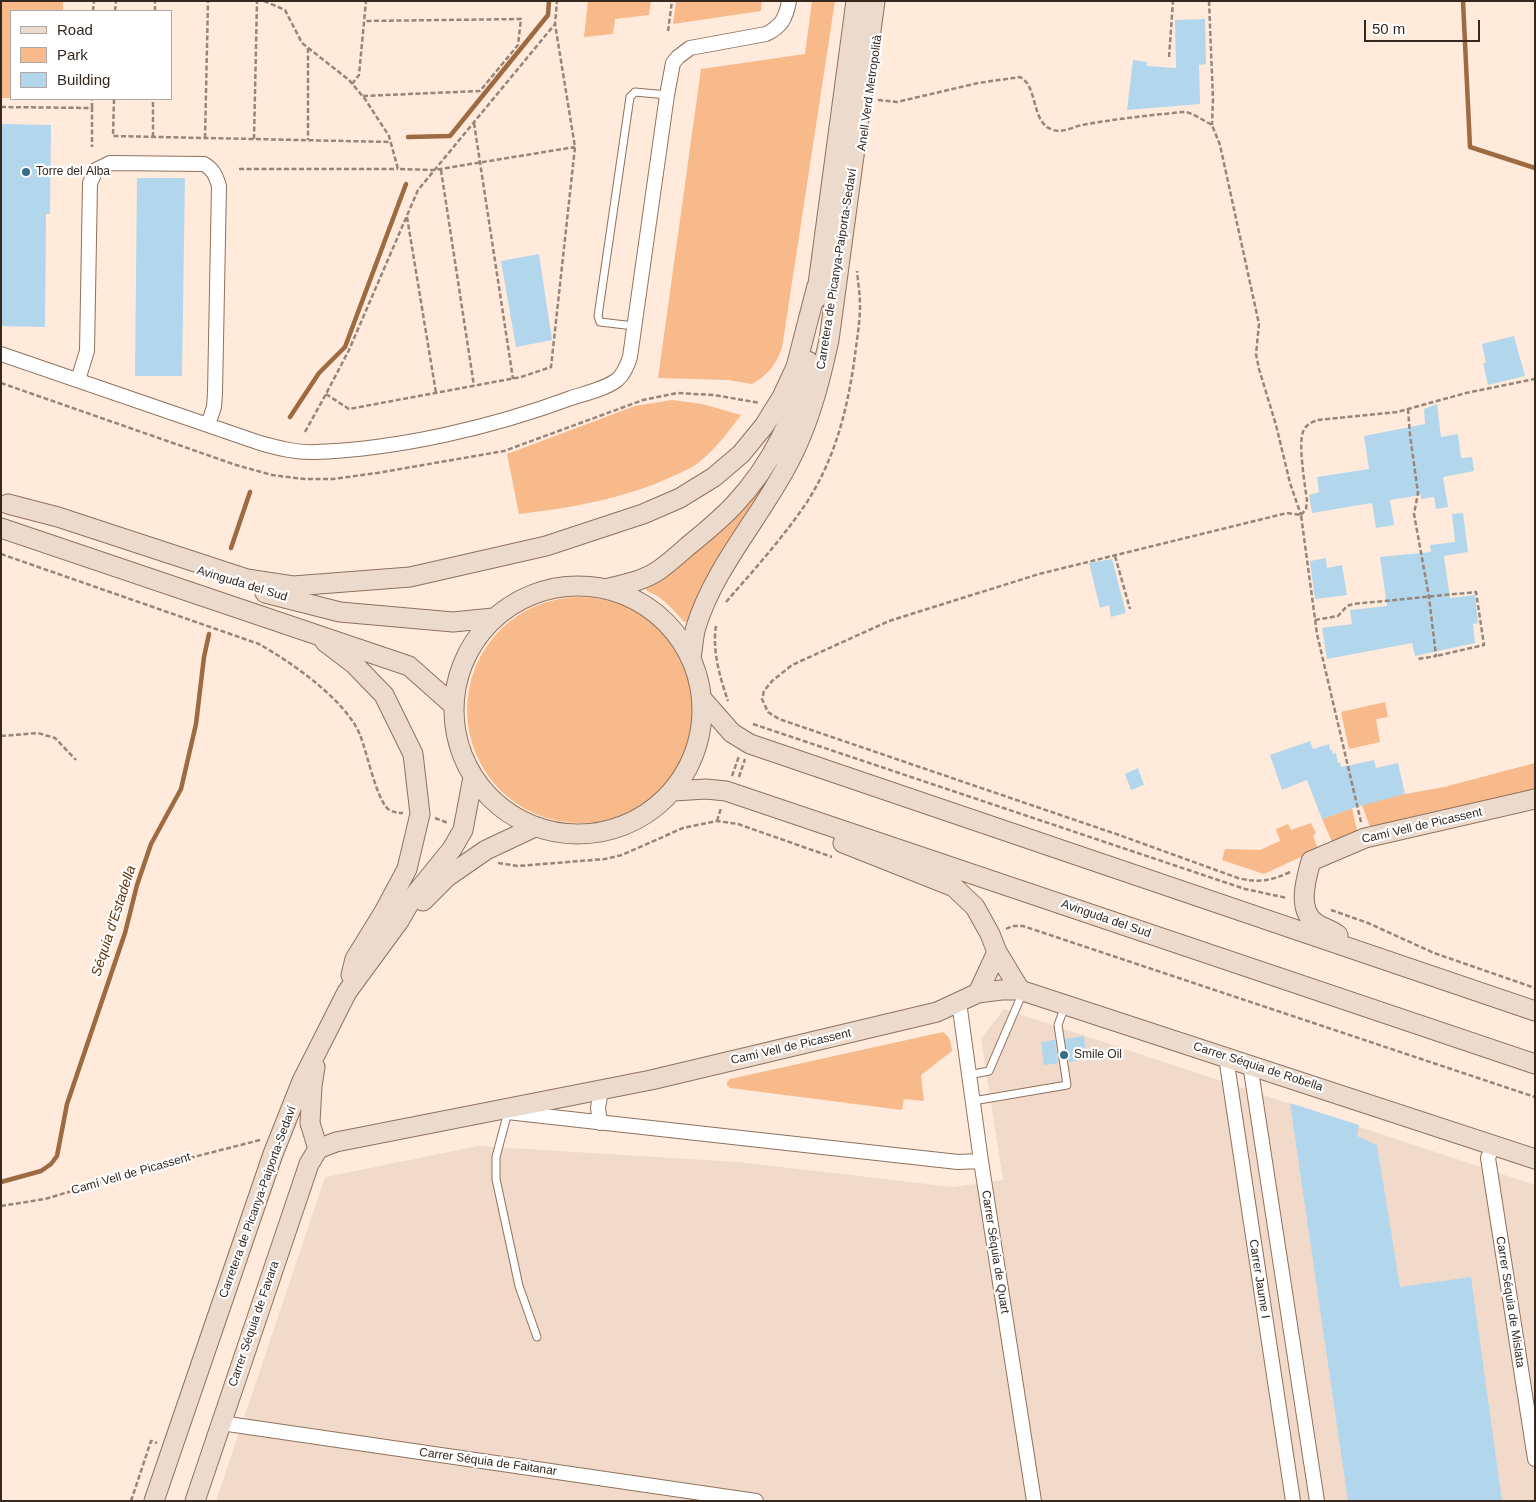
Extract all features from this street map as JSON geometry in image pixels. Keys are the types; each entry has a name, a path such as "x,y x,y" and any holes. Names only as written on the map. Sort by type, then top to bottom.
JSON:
{"main road":[{"name":"Carretera de Picanya-Paiporta-Sedaví","path":"609,588 633,582 658,571 716,523 735,504 768,459 794,408 803,381 815,323 817,286 856,1"},
{"name":"Carretera de Picanya-Paiporta-Sedaví","path":"691,658 695,629 711,588 789,462 813,402 829,340 870,100 875,1"},
{"path":"4,503 58,517 247,580 293,586 410,576 546,546 643,514 680,498 714,477 741,454 764,426 782,397 796,367 817,286"},
{"name":"Avinguda del Sud","path":"4,503 243,587 340,612 453,622 493,618"},
{"name":"Avinguda del Sud","path":"1,528 410,666 453,705"},
{"path":"568,585 609,588 641,601 667,622 691,658 698,674 703,700 701,732 692,763 674,791 645,816 610,831 572,835 535,828 500,807 473,777 458,742 453,705 458,673 472,643 493,618 527,595 568,585"},
{"path":"312,632 354,664 384,695 413,754 420,814 407,869 384,912 355,959 347,992"},
{"path":"703,700 732,733 750,744 1535,1011"},
{"name":"Carretera de Picanya-Paiporta-Sedaví","path":"154,1501 273,1154 302,1081 347,992 399,921 413,897 452,849 462,830 473,777"},
{"name":"Avinguda del Sud","path":"674,791 706,789 726,791 1535,1064"},
{"name":"Camí Vell de Picassent","path":"1311,861 1365,838 1535,799"},
{"path":"783,810 828,837 954,887 975,907 990,934 997,952 1021,990"},
{"name":"Carretera de Picanya-Paiporta-Sedaví","path":"399,921 447,877 486,850 535,828"},
{"path":"1311,861 1305,884 1305,902 1309,915 1316,924 1331,929 1356,950"},
{"path":"978,993 997,952"},
{"name":"Carrer Séquia de Robella","path":"978,993 1021,990 1535,1159"},
{"name":"Camí Vell de Picassent","path":"318,1149 336,1142 651,1080 937,1012 978,993"},
{"path":"318,1048 312,1086 310,1123 318,1149"},
{"name":"Carrer Séquia de Favara","path":"195,1501 309,1164 318,1149"}],"street":[{"path":"1,354 280,449 314,452 385,445 470,428 522,415 612,383 619,378 627,367 667,96 674,63 683,52 698,45 766,34 781,25 785,18 789,1"},
{"path":"78,380 87,351 90,183 92,176 96,170 110,163 204,164 216,176 219,186 214,407 208,425"},
{"name":"Carrer Séquia de Quart","path":"959,1002 981,1161 1034,1501"},
{"name":"Carrer Jaume I","path":"1226,1057 1293,1501"},
{"name":"Carrer Jaume I","path":"1250,1064 1317,1501"},
{"path":"600,1123 598,1108 601,1090"},
{"name":"Camí Vell de Picassent","path":"501,1111 958,1162 981,1161"},
{"name":"Carrer Séquia de Mislata","path":"1493,1145 1488,1158 1535,1459"},
{"name":"Carrer Séquia de Faitanar","path":"221,1423 756,1501"}],"lane":[{"path":"634,326 600,322 598,316 630,97 635,92 667,96"},
{"path":"969,1075 989,1071 1021,990"},
{"path":"972,1101 1067,1086 1058,1025 1066,1005"},
{"path":"501,1111 496,1157 496,1179 519,1286 537,1337"}],"path":[{"path":"205,138 208,1"},
{"path":"254,139 257,1"},
{"path":"264,1 286,10 302,43 352,84 363,96 389,136 398,169"},
{"path":"352,84 359,75 366,1"},
{"path":"326,394 349,409 514,378 550,367 575,147 555,24 557,1"},
{"path":"668,31 672,1"},
{"path":"1169,57 1173,1"},
{"path":"1209,1 1213,100 1212,125 1220,145 1258,317 1256,354 1259,369 1276,425 1290,483 1301,515 1317,634 1365,838"},
{"path":"363,96 480,91 518,45 521,19 364,21"},
{"path":"304,432 349,350 418,190 555,24"},
{"path":"308,48 308,140"},
{"path":"870,100 898,102 978,83 1020,77 1029,85 1037,111 1046,126 1054,130 1064,130 1124,118 1185,112 1212,125"},
{"name":"Anell Verd Metropolità","path":"870,100 879,91"},
{"path":"92,100 92,147"},
{"path":"114,100 113,136 391,142"},
{"path":"152,137 153,100"},
{"path":"1,107 92,108"},
{"path":"474,122 514,378"},
{"path":"239,168 434,170 575,147"},
{"path":"441,169 474,386"},
{"path":"407,215 436,393"},
{"path":"724,604 776,546 806,503 834,447 843,424 852,382 860,306 856,270"},
{"path":"1301,515 1306,509 1307,500 1301,439 1305,427 1318,420 1397,412 1466,393 1535,379"},
{"path":"1408,409 1418,493 1414,514 1429,597 1436,656"},
{"path":"1301,515 1287,513 1039,574 889,621 792,666 772,681 764,691 762,699 768,712 779,719 1110,831 1238,878 1253,882 1267,880 1281,876 1311,861"},
{"path":"1,554 260,644 280,655 316,683 346,712 360,733 380,796 387,808 395,813 409,814"},
{"path":"1115,556 1130,609"},
{"path":"1315,620 1338,616 1347,606 1353,604 1476,592 1484,645 1418,659"},
{"path":"717,620 715,646 723,686 730,706"},
{"path":"750,724 1245,889 1305,902 1368,923 1434,953 1535,988"},
{"path":"1,736 38,733 47,735 55,738 76,760"},
{"path":"730,783 739,756"},
{"path":"737,784 745,759"},
{"path":"717,821 723,800"},
{"path":"433,818 450,824"},
{"path":"495,863 518,866 605,859 638,849 683,828 717,821 738,824 838,859"},
{"path":"1004,929 1012,926 1023,926 1535,1097"},
{"name":"Camí Vell de Picassent","path":"1,1206 45,1199 139,1171 260,1140"},
{"path":"131,1501 151,1441 172,1448"}],"shaded area":[{"path":"1004,1009 1535,1185 1535,1501 216,1501 325,1177 478,1146 738,1162 953,1187 1003,1180 981,1039"}],"green space":[{"path":"1,1 63,1 63,10 10,10 10,98 1,98"},
{"path":"588,1 651,1 649,15 615,19 613,34 584,37"},
{"path":"676,1 762,1 761,11 673,24"},
{"path":"812,1 835,1 782,348 771,369 752,384 728,380 658,378 701,69 805,54"},
{"path":"672,400 702,404 741,415 704,458 678,474 653,485 615,497 558,509 519,514 507,454 635,406"},
{"path":"790,437 782,455 689,621 684,622 668,605 644,586"},
{"path":"569,597 591,597 623,605 633,610 652,622 668,638 685,667 691,688 693,710 691,732 685,753 668,782 652,798 623,815 591,823 569,823 537,815 527,810 508,798 492,782 475,753 467,721 467,699 475,667 480,657 492,638 508,622 537,605"},
{"path":"1385,702 1388,717 1376,719 1380,742 1349,749 1341,712"},
{"path":"1535,763 1535,793 1477,806 1440,810 1370,827 1362,805 1394,796 1444,787"},
{"path":"1352,808 1358,834 1333,844 1322,819"},
{"path":"1311,823 1316,833 1313,836 1318,849 1264,874 1222,860 1225,849 1260,850 1280,841 1276,829 1288,824 1291,830"},
{"path":"943,1032 950,1040 952,1051 921,1075 924,1101 904,1099 902,1110 730,1088 727,1085 730,1079"}],"building":[{"path":"1205,19 1206,64 1199,65 1200,104 1127,110 1133,60 1147,62 1147,66 1176,68 1175,20"},
{"path":"1,124 51,125 50,214 46,214 45,327 1,326"},
{"path":"137,178 185,178 182,376 135,376"},
{"path":"539,254 552,340 516,347 501,261"},
{"path":"1514,336 1525,376 1488,385 1483,363 1486,363 1482,344"},
{"path":"1437,404 1441,437 1458,434 1461,458 1472,457 1474,471 1443,477 1448,507 1436,509 1434,497 1421,499 1421,495 1390,500 1394,525 1376,528 1372,503 1312,513 1309,495 1319,492 1317,477 1369,469 1364,436 1425,424 1424,409"},
{"path":"1463,513 1468,552 1444,556 1450,598 1475,595 1478,623 1473,624 1475,643 1415,656 1412,643 1327,659 1322,628 1352,624 1350,610 1387,606 1380,557 1431,552 1430,545 1455,542 1452,514"},
{"path":"1326,558 1327,568 1342,565 1347,595 1315,599 1310,561"},
{"path":"1112,559 1126,613 1111,617 1109,605 1100,608 1089,563"},
{"path":"1310,741 1313,749 1329,744 1333,754 1336,753 1341,767 1374,760 1376,768 1398,763 1405,794 1356,807 1322,819 1307,780 1282,790 1270,755"},
{"path":"1138,768 1144,785 1131,790 1125,774"},
{"path":"1084,1036 1087,1059 1069,1062 1065,1039"},
{"path":"1055,1040 1058,1063 1044,1065 1041,1042"},
{"path":"1290,1103 1359,1125 1357,1136 1377,1145 1400,1287 1471,1277 1502,1501 1348,1501"}],"waterway":[{"path":"408,137 450,136 548,15 549,1"},
{"path":"1463,1 1470,147 1535,168"},
{"path":"290,417 319,373 345,347 406,184"},
{"path":"231,548 250,492"},
{"name":"Séquia d'Estadella","path":"1,1182 41,1171 51,1164 57,1156 67,1104 125,933 137,885 151,844 181,789 196,724 204,657 209,634"}],"place":[{"name":"Torre del Alba","path":"26,172"},
{"name":"Smile Oil","path":"1064,1055"}]}
